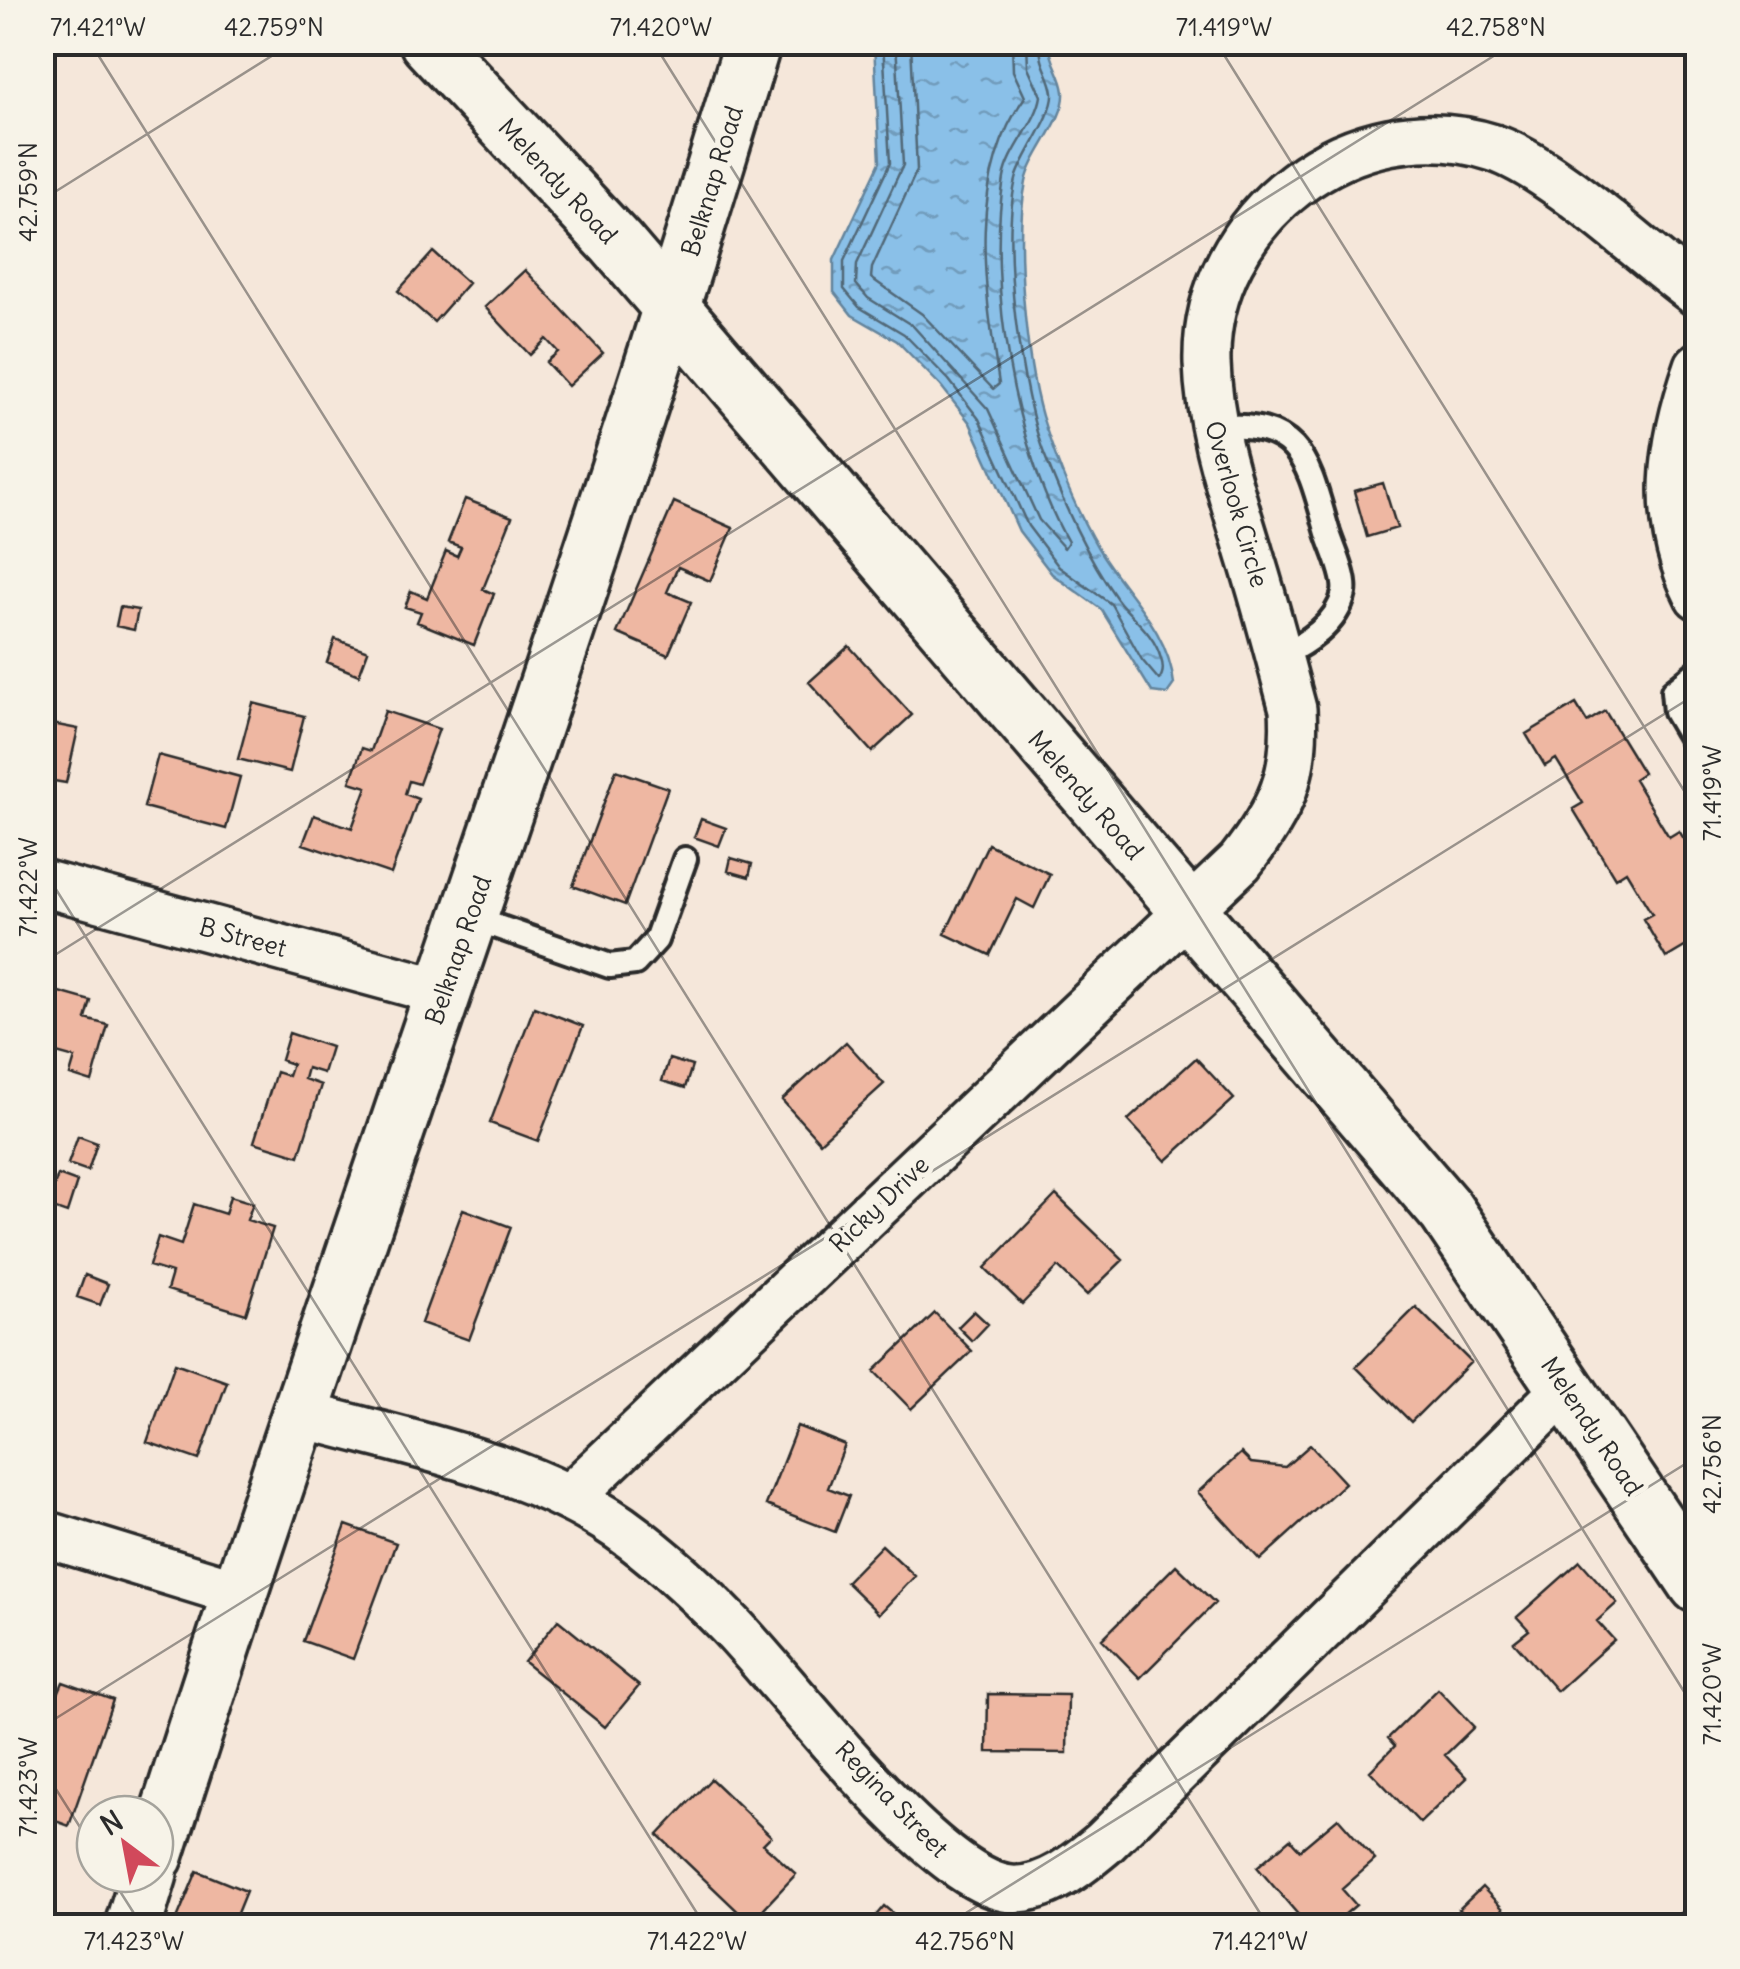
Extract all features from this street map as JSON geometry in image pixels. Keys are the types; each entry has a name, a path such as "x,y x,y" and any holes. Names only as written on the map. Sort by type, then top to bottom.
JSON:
{"street":[{"name":"Melendy Road","path":"428,42 616,243 672,313 1446,1211 1698,1585"},
{"name":"Belknap Road","path":"175,1794 238,1593 672,313 753,42"},
{"name":"Overlook Circle","path":"1186,911 1240,862 1269,825 1286,789 1295,752 1293,709 1280,657 1214,428 1208,344 1210,313 1223,268 1280,196 1318,168 1360,149 1404,139 1451,139 1495,148 1538,170 1698,294"},
{"path":"1698,366 1673,453 1671,499 1678,544 1698,596"},
{"name":"B Street","path":"42,882 444,992"},
{"name":"Ricky Drive","path":"571,1496 1186,911"},
{"name":"Regina Street","path":"301,1414 510,1473 571,1496 623,1530 727,1621 936,1848 992,1885 1014,1889 1055,1878 1104,1842 1565,1388"},
{"path":"42,1533 238,1593"},
{"path":"132,1926 142,1894"}],"lane":[{"path":"1214,428 1251,424 1285,439 1307,462 1345,590 1333,618 1306,642 1280,657"},
{"path":"1698,672 1673,691 1675,712 1698,751"},
{"path":"469,918 610,966 635,964 656,940 685,859"}],"water":[{"path":"874,43 1049,43 1061,79 1063,102 1029,171 1021,234 1024,299 1036,392 1047,433 1081,516 1164,646 1174,684 1167,694 1152,692 1101,609 1052,574 1019,531 970,423 941,386 897,341 852,315 834,292 834,260 880,162"}],"building":[{"path":"433,252 468,283 434,322 398,291"},
{"path":"525,270 603,353 568,386 546,362 558,352 546,339 530,355 485,307"},
{"path":"1383,483 1397,528 1367,537 1354,491"},
{"path":"465,499 512,517 483,589 494,594 474,645 417,622 421,612 405,607 411,591 427,598 446,551 457,556 461,547 448,542"},
{"path":"674,502 733,528 710,581 678,567 667,592 691,602 668,655 617,633"},
{"path":"120,607 138,610 134,630 116,626"},
{"path":"335,639 368,651 359,675 327,662"},
{"path":"849,646 912,715 872,752 809,682"},
{"path":"253,703 304,716 290,772 238,759"},
{"path":"1576,704 1587,722 1605,711 1643,773 1634,779 1669,837 1679,831 1698,860 1698,939 1666,958 1643,919 1652,914 1626,871 1615,878 1573,809 1583,803 1556,759 1545,766 1526,734"},
{"path":"385,711 439,729 419,784 409,781 405,794 418,799 391,874 303,844 314,815 352,828 367,787 350,782 362,748 371,751"},
{"path":"42,722 78,729 66,783 42,779"},
{"path":"158,755 240,777 226,829 144,807"},
{"path":"616,770 668,788 625,905 573,886"},
{"path":"701,819 726,828 719,846 694,837"},
{"path":"988,844 1050,874 1034,908 1017,899 990,955 945,934"},
{"path":"731,858 752,864 749,877 728,871"},
{"path":"52,990 91,1001 86,1019 108,1025 92,1082 70,1075 75,1058 42,1049 42,998 49,1000"},
{"path":"534,1007 583,1026 538,1141 490,1123"},
{"path":"289,1033 331,1047 323,1073 307,1068 304,1079 321,1085 299,1156 254,1142 276,1072 288,1076 292,1064 281,1060"},
{"path":"846,1042 884,1084 820,1142 782,1100"},
{"path":"1196,1058 1234,1099 1166,1161 1128,1120"},
{"path":"669,1059 692,1066 685,1088 662,1081"},
{"path":"78,1136 97,1143 88,1171 68,1164"},
{"path":"58,1175 77,1182 67,1213 47,1206"},
{"path":"1056,1195 1123,1260 1087,1295 1058,1267 1022,1304 985,1268"},
{"path":"230,1196 253,1203 247,1220 273,1228 246,1314 167,1290 172,1273 149,1266 158,1237 181,1245 194,1204 225,1214"},
{"path":"463,1209 511,1227 469,1340 421,1323"},
{"path":"85,1275 108,1284 100,1305 77,1297"},
{"path":"1416,1307 1471,1362 1411,1422 1356,1367"},
{"path":"974,1311 988,1324 972,1341 958,1327"},
{"path":"935,1313 972,1351 911,1409 874,1371"},
{"path":"175,1363 227,1382 199,1460 147,1442"},
{"path":"797,1426 845,1445 828,1488 849,1496 835,1532 766,1505"},
{"path":"1310,1445 1345,1483 1260,1560 1198,1492 1241,1453 1251,1463 1285,1467"},
{"path":"346,1525 396,1543 353,1659 303,1641"},
{"path":"882,1545 915,1576 879,1614 846,1582"},
{"path":"1580,1561 1617,1603 1597,1621 1614,1640 1557,1691 1514,1642 1529,1630 1517,1617"},
{"path":"1176,1565 1215,1603 1140,1678 1102,1639"},
{"path":"558,1620 639,1686 605,1727 524,1662"},
{"path":"63,1682 113,1700 80,1794 75,1794 69,1826 42,1816 42,1731"},
{"path":"1438,1689 1474,1727 1445,1755 1467,1778 1420,1823 1370,1771 1395,1746 1388,1738"},
{"path":"988,1694 1068,1695 1067,1753 987,1752"},
{"path":"711,1779 771,1836 763,1844 796,1874 750,1923 658,1835"},
{"path":"1338,1818 1375,1860 1342,1889 1356,1905 1331,1926 1308,1926 1257,1867 1290,1839 1300,1850"},
{"path":"197,1871 246,1891 233,1923 242,1926 190,1926 176,1921"},
{"path":"1482,1887 1503,1909 1484,1926 1476,1926 1459,1909"},
{"path":"1698,1898 1698,1926 1692,1926 1680,1914"},
{"path":"884,1906 908,1926 867,1926"}]}
